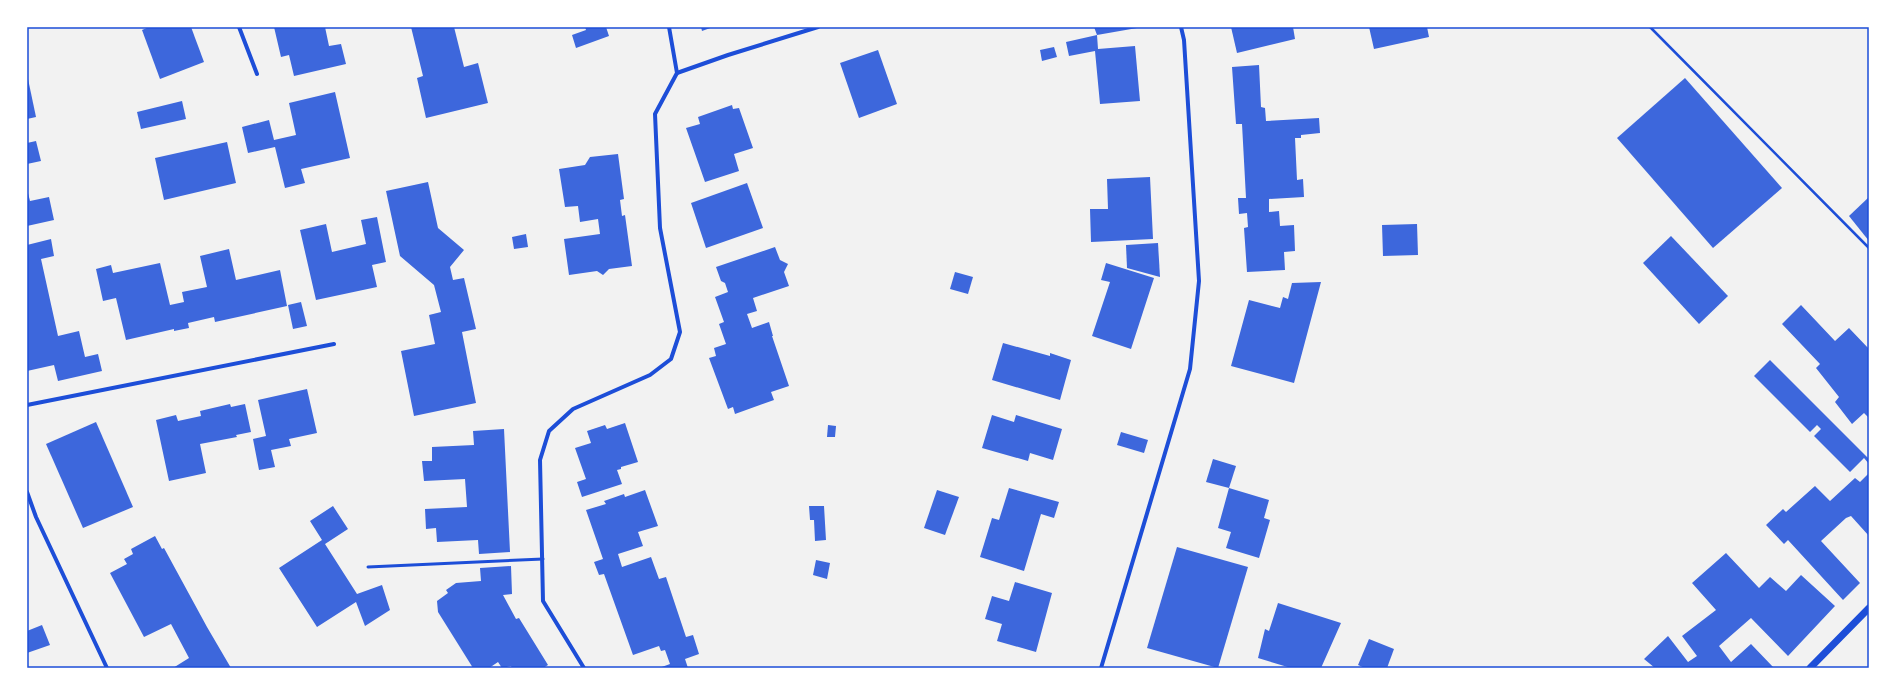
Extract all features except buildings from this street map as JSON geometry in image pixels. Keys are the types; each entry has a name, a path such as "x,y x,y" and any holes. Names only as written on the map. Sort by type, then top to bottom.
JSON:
{"street":[{"path":"239,27 257,74"},
{"path":"584,668 543,601 540,460 549,431 572,409 650,375 671,359 680,332 660,228 655,114 677,73 669,27"},
{"path":"677,73 728,55 818,27"},
{"path":"1101,668 1190,369 1198,281 1184,40 1181,27"},
{"path":"27,405 334,344"},
{"path":"27,492 36,517 107,668"},
{"path":"1810,668 1869,608"}],"lane":[{"path":"368,567 542,559"}],"path":[{"path":"1650,27 1869,248"}]}
